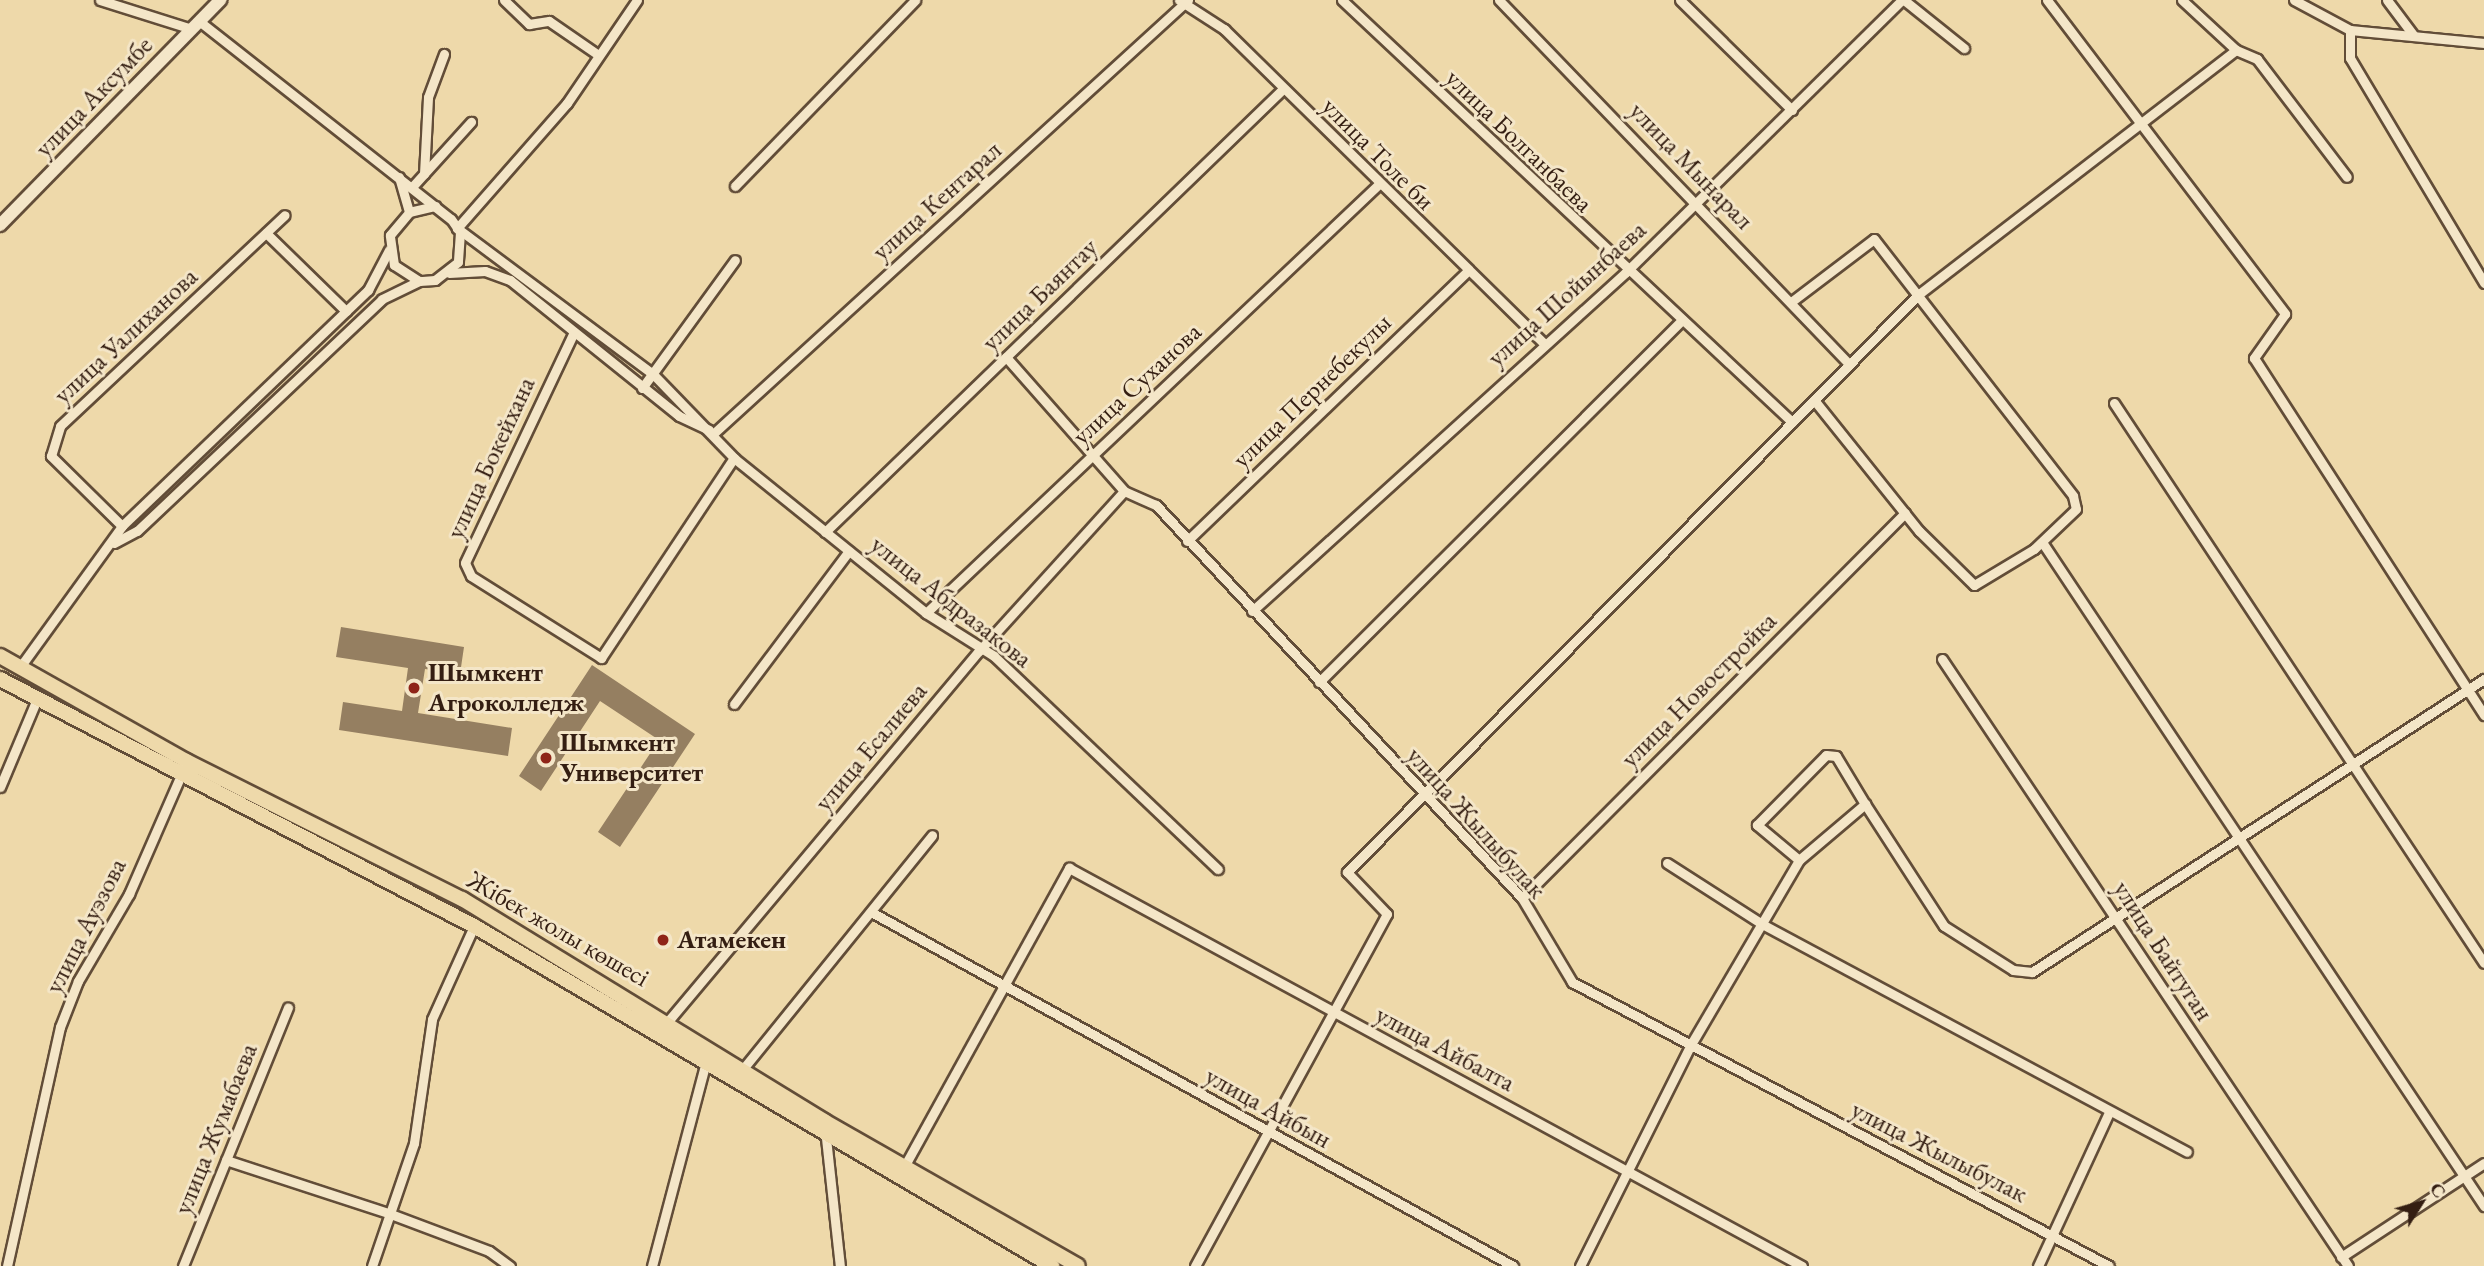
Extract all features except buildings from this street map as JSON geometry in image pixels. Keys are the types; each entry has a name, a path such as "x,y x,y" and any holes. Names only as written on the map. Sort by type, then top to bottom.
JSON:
{"main road":[{"name":"улица Аксумбе","path":"0,225 220,0"},
{"name":"Жібек жолы көшесі","path":"0,656 186,761 462,899 904,1167 1079,1266"},
{"name":"Жібек жолы көшесі","path":"0,679 474,926 826,1138 1052,1266"}],"street":[{"path":"100,0 196,25 399,175 457,228 462,247 449,273 419,281 382,299 137,531 114,543"},
{"path":"504,0 529,24 549,21 597,54"},
{"path":"457,228 567,103 597,54 637,0"},
{"path":"735,186 915,0"},
{"name":"улица Болганбаева","path":"1342,0 1626,272 1792,422"},
{"name":"улица Мынарал","path":"1499,0 1698,202 1849,364"},
{"path":"1680,0 1792,110"},
{"path":"1903,0 1964,48"},
{"name":"улица Шойынбаева","path":"1252,611 1626,272 1903,0"},
{"path":"2047,0 2143,123 2285,314 2254,358 2484,715"},
{"path":"2182,0 2236,50 2257,59 2347,177"},
{"path":"2294,0 2350,30 2484,43"},
{"path":"2387,0 2414,36"},
{"name":"улица Толе би","path":"1184,1 1224,29 1378,185 1544,344"},
{"name":"улица Кентарал","path":"714,433 1184,1"},
{"path":"2350,30 2350,58 2484,283"},
{"path":"1195,1266 1272,1134 1387,914 1347,872 1919,294 2236,50"},
{"path":"424,174 428,97 444,54"},
{"name":"улица Баянтау","path":"825,532 1283,89"},
{"path":"412,187 471,121"},
{"path":"399,175 408,212"},
{"name":"улица Суханова","path":"926,613 1378,185"},
{"path":"20,667 114,543 121,526 369,290 389,250 397,221 408,212 435,206"},
{"name":"улица Уалиханова","path":"121,526 51,456 60,426 285,215"},
{"name":"улица Абдразакова","path":"457,228 653,374 714,433 734,458 926,613 979,651 994,656 1218,869"},
{"path":"266,233 346,311"},
{"path":"1791,302 1874,239 2073,496 2076,509 2042,542 1987,582 1974,585 1905,513 1814,400"},
{"path":"389,250 405,276 419,281"},
{"path":"642,388 735,260"},
{"name":"улица Абдразакова","path":"449,273 485,271 510,280 642,388 714,433"},
{"name":"улица Пернебекулы","path":"1187,541 1467,272"},
{"path":"1319,682 1682,320"},
{"name":"улица Бокейхана","path":"574,332 465,563 471,576 601,658 734,458"},
{"name":"улица Жылыбулак","path":"1006,357 1095,453 1124,491 1156,505 1522,898 1573,982 2109,1266"},
{"path":"2114,404 2351,766 2484,963"},
{"name":"улица Есалиева","path":"657,1036 979,651 1124,491"},
{"name":"улица Новостройка","path":"1522,898 1905,513"},
{"path":"2042,542 2237,841 2484,1206"},
{"path":"734,704 849,551"},
{"name":"улица Байтуган","path":"1942,659 2348,1266"},
{"path":"1799,860 1756,825 1826,755 1836,756 1944,926 2013,970 2041,970 2484,680"},
{"path":"0,787 37,699"},
{"name":"улица Ауэзова","path":"7,1266 60,1027 78,981 130,894 181,775"},
{"path":"1580,1266 1690,1046 1799,860 1865,804"},
{"path":"741,1070 873,913 932,835"},
{"path":"1667,863 1762,924 2187,1153"},
{"name":"улица Айбалта","path":"1004,985 1069,868 1802,1266"},
{"name":"улица Айбын","path":"873,913 1513,1266"},
{"path":"372,1266 414,1143 432,1019 474,926"},
{"path":"904,1167 1004,985"},
{"name":"улица Жумабаева","path":"183,1266 288,1007"},
{"path":"652,1266 705,1066"},
{"path":"2038,1266 2109,1112"},
{"path":"826,1138 840,1266"},
{"path":"226,1160 388,1213 489,1251 510,1266"},
{"path":"2341,1257 2484,1163"}],"place":[{"name":"Шымкент Агроколледж","path":"414,688"},
{"name":"Шымкент Университет","path":"546,758"},
{"name":"Атамекен","path":"663,940"}]}
